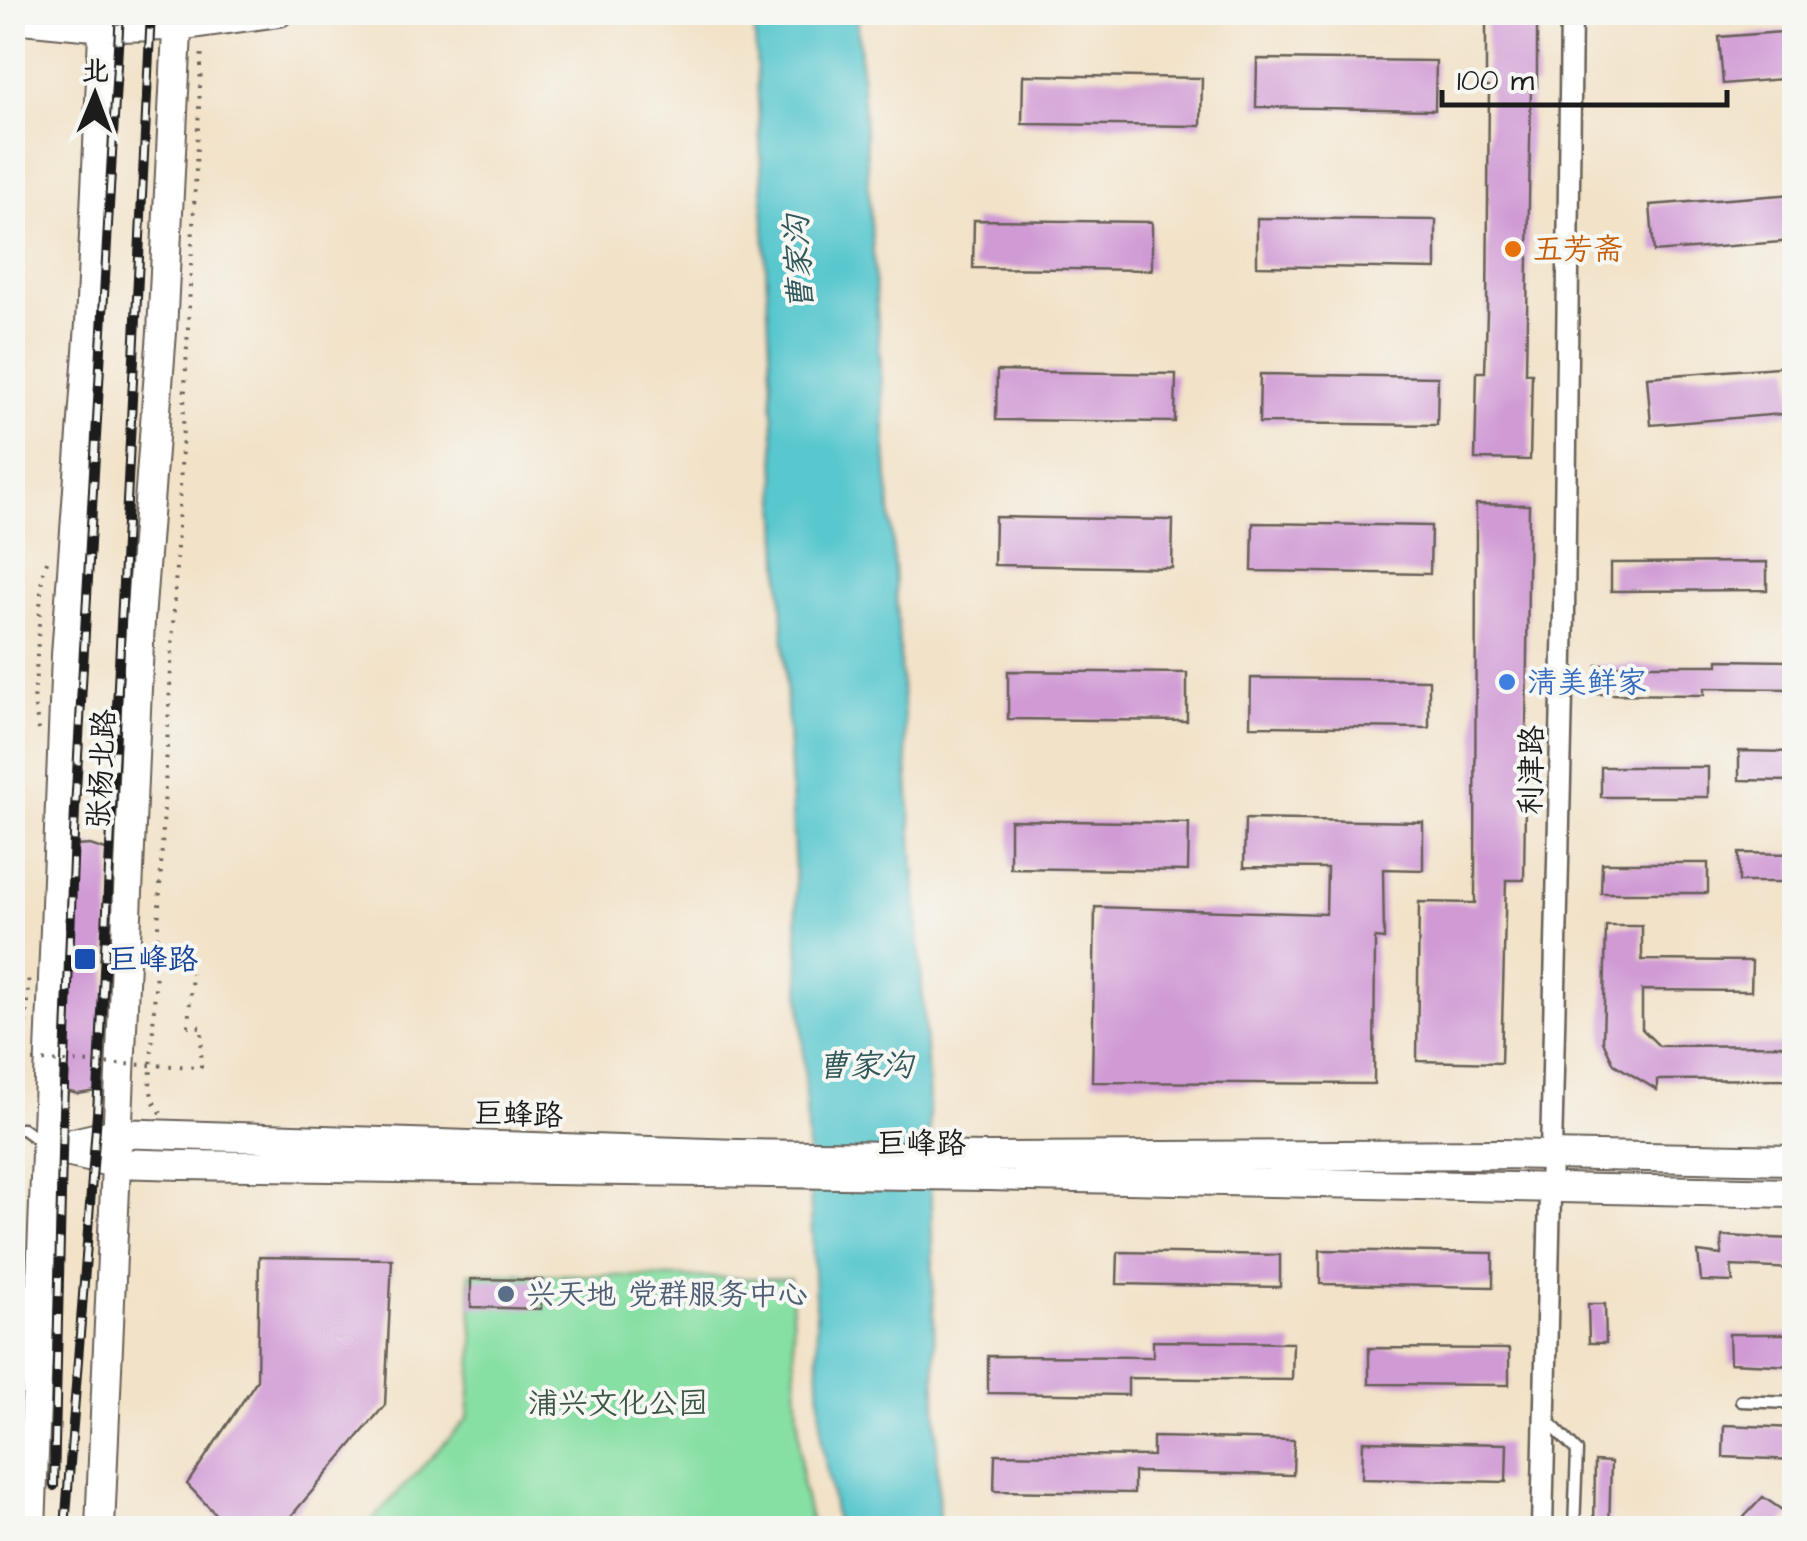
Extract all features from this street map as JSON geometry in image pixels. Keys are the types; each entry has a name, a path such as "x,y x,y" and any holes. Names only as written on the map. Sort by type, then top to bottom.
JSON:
{"main road":[{"path":"12,18 186,21 278,12"},
{"name":"张杨北路","path":"31,1528 53,938 104,20"},
{"name":"张杨北路","path":"100,1528 140,620 186,21"},
{"name":"巨蜂路","path":"48,1148 116,1133 737,1164"},
{"name":"巨峰路","path":"48,1148 115,1164 988,1167 1794,1193"},
{"name":"巨峰路","path":"988,1167 1551,1155 1794,1160"}],"street":[{"name":"利津路","path":"1542,1528 1564,612 1571,12"}],"lane":[{"path":"12,1129 22,1130 48,1148"},
{"path":"1741,1402 1794,1403"},
{"path":"1545,1418 1577,1450 1574,1528"}],"path":[{"path":"162,1114 150,1087 186,21"},
{"path":"12,1060 201,1067 202,1027 188,1026 192,974"}],"green space":[{"name":"浦兴文化公园","path":"469,1273 790,1279 802,1485 812,1528 365,1528 468,1418 474,1346"}],"water":[{"name":"曹家沟","path":"754,13 857,13 928,1078 939,1528 837,1528 822,1443"}],"building":[{"path":"1486,12 1537,12 1537,87 1531,87 1526,373 1532,373 1530,460 1475,459 1477,372 1485,372 1487,311"},
{"path":"1794,31 1794,78 1723,84 1719,37"},
{"path":"1257,59 1436,61 1435,110 1256,107"},
{"path":"1023,75 1202,78 1201,126 1022,124"},
{"path":"1793,194 1794,241 1654,252 1650,205"},
{"path":"1257,218 1436,220 1436,269 1257,266"},
{"path":"974,220 1152,222 1152,270 973,268"},
{"path":"1791,366 1794,413 1651,425 1647,377"},
{"path":"997,371 1176,374 1175,422 996,420"},
{"path":"1260,374 1438,377 1437,425 1259,423"},
{"path":"1476,504 1529,505 1524,880 1506,880 1501,1063 1417,1061 1419,902 1475,903"},
{"path":"995,517 1173,520 1172,568 994,565"},
{"path":"1253,523 1431,526 1430,574 1252,571"},
{"path":"1767,562 1767,590 1611,591 1611,563"},
{"path":"1718,660 1794,661 1794,689 1704,688 1704,695 1597,694 1597,665 1718,665"},
{"path":"1008,671 1187,673 1187,721 1008,719"},
{"path":"1251,678 1429,680 1429,728 1250,726"},
{"path":"1739,751 1794,752 1794,781 1739,780"},
{"path":"1601,767 1708,767 1708,797 1601,797"},
{"path":"1245,819 1423,822 1423,870 1383,869 1384,939 1375,938 1374,1084 1092,1082 1095,907 1326,914 1327,868 1244,867"},
{"path":"1010,820 1189,823 1188,871 1010,868"},
{"name":"巨峰路","path":"90,845 112,852 102,1086 78,1094 66,1091 76,846"},
{"path":"1739,853 1794,854 1794,882 1739,882"},
{"path":"1602,863 1708,863 1708,893 1601,893"},
{"path":"1606,926 1642,926 1642,960 1752,961 1751,991 1642,990 1642,1029 1659,1046 1794,1045 1794,1079 1657,1080 1657,1090 1614,1064 1603,1041"},
{"path":"1722,1236 1794,1239 1794,1269 1731,1266 1733,1282 1701,1281 1698,1252 1721,1255"},
{"path":"1320,1250 1493,1253 1493,1287 1320,1284"},
{"path":"1118,1252 1280,1255 1280,1287 1117,1284"},
{"path":"259,1257 392,1259 385,1405 281,1528 207,1528 218,1517 187,1484 257,1380"},
{"name":"兴天地 党群服务中心","path":"471,1279 542,1280 541,1309 471,1307"},
{"path":"1588,1304 1605,1304 1606,1343 1589,1343"},
{"path":"1729,1334 1794,1334 1794,1366 1730,1363"},
{"path":"1153,1341 1293,1343 1292,1380 1128,1378 1128,1395 988,1393 988,1356 1153,1357"},
{"path":"1369,1348 1509,1349 1509,1385 1369,1384"},
{"path":"1724,1425 1794,1428 1794,1460 1723,1457"},
{"path":"1153,1437 1294,1440 1293,1475 1134,1472 1134,1493 994,1491 995,1454 1153,1456"},
{"path":"1363,1441 1507,1444 1506,1482 1362,1479"},
{"path":"1595,1461 1611,1462 1609,1528 1594,1528"},
{"path":"1763,1497 1791,1516 1776,1528 1759,1528 1744,1517"}],"railway":[{"path":"54,1486 75,809 120,12"},
{"path":"65,1528 97,1114 151,12"}],"place":[{"name":"五芳斋","path":"1513,249"},
{"name":"清美鲜家","path":"1507,682"},
{"name":"巨峰路","path":"85,959"},
{"name":"兴天地 党群服务中心","path":"506,1294"}]}
